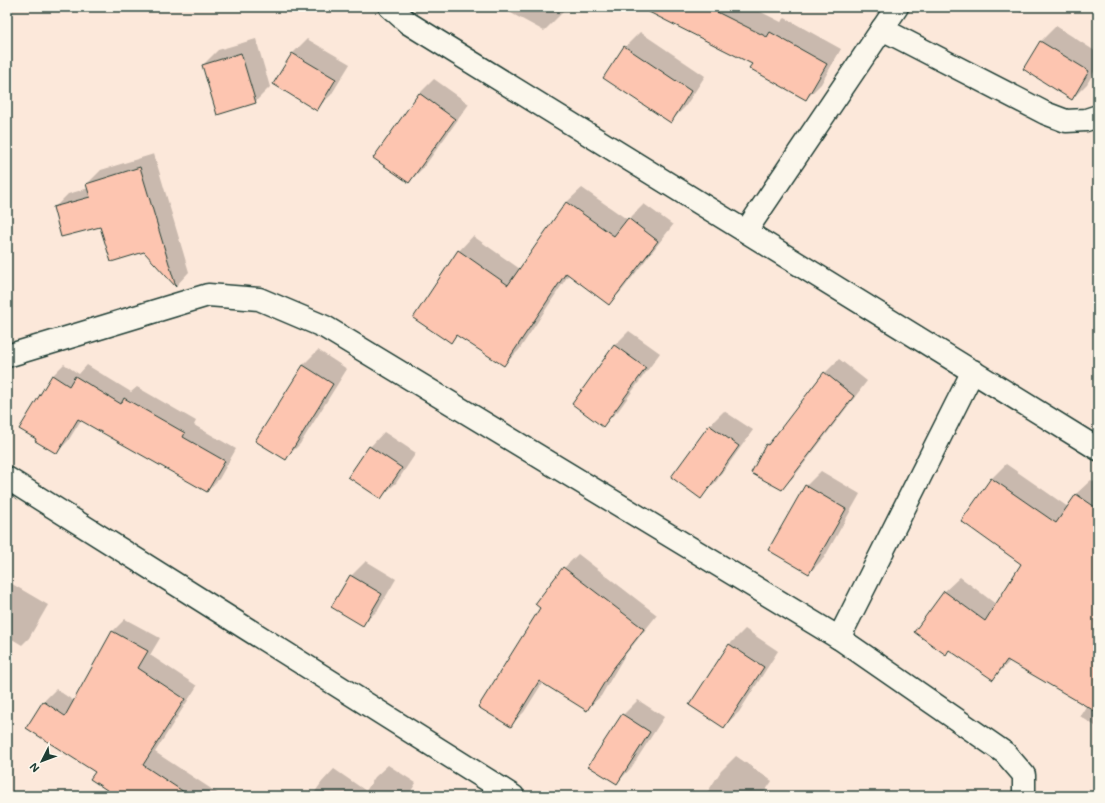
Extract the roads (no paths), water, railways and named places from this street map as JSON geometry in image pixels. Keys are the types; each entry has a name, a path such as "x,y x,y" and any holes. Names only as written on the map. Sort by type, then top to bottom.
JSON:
{"street":[{"path":"390,7 408,23 1098,449"},
{"path":"746,231 897,7"},
{"path":"882,29 1045,113 1066,121 1086,120 1098,116"},
{"path":"7,356 208,295 259,299 325,327 839,638 1005,753 1024,775 1024,796"},
{"path":"839,638 973,371"},
{"path":"7,478 513,796"}]}
